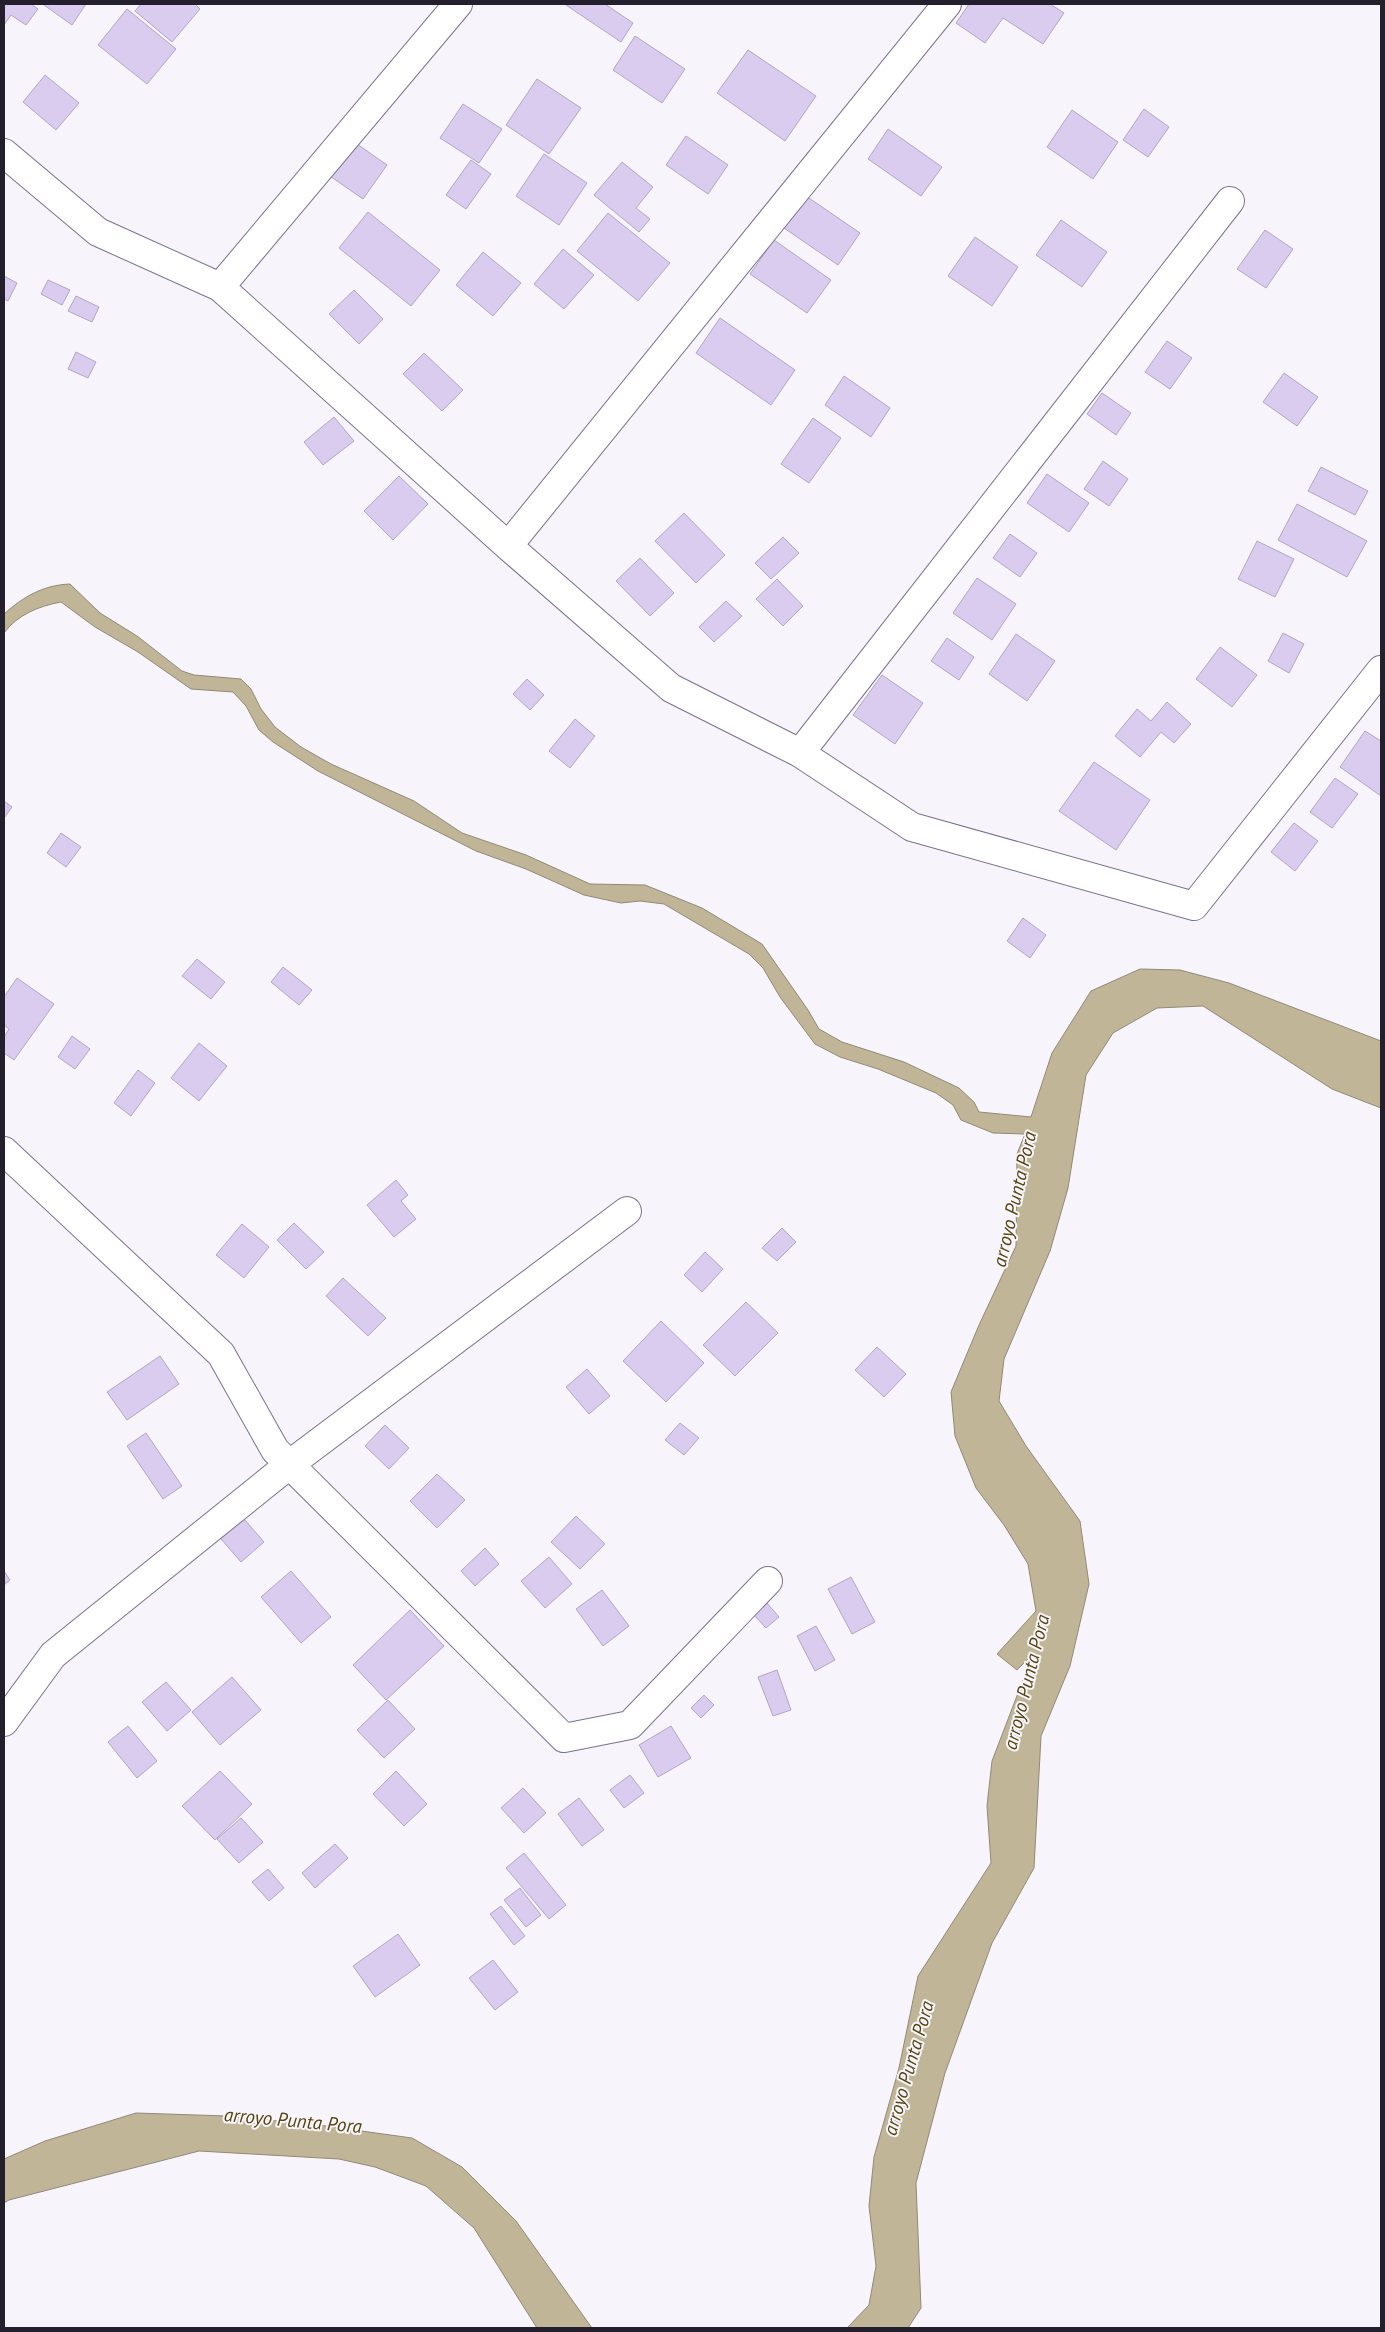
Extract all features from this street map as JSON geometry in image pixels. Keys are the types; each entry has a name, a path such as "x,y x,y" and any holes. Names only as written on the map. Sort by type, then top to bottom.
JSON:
{"street":[{"path":"220,287 458,4"},
{"path":"508,546 947,4"},
{"path":"4,153 98,232 220,287 508,546 671,688 800,754 912,827 1194,906 1381,670"},
{"path":"800,754 1230,201"},
{"path":"4,1151 221,1354 275,1450 564,1738 630,1725 768,1581"},
{"path":"6,1715 53,1655 290,1464 627,1211"}],"water":[{"name":"arroyo Punta Pora","path":"70,584 100,613 137,636 182,671 194,675 241,679 251,689 261,709 275,727 301,747 331,764 414,801 462,833 526,855 590,884 645,885 702,908 762,944 819,1029 842,1042 904,1062 959,1088 974,1102 979,1112 1031,1117 1052,1053 1091,991 1140,969 1180,970 1229,983 1381,1041 1381,1108 1332,1089 1203,1006 1157,1008 1113,1033 1086,1075 1068,1188 1050,1251 1004,1359 999,1401 1026,1446 1080,1521 1089,1584 1070,1666 1041,1736 1034,1868 992,1943 945,2073 916,2183 921,2308 908,2328 847,2328 869,2305 876,2266 869,2206 874,2157 899,2068 918,1976 991,1863 987,1806 992,1761 1025,1675 1028,1659 1017,1670 997,1654 1036,1611 1028,1564 1004,1525 976,1488 955,1436 951,1392 979,1325 1016,1246 1017,1154 1025,1134 993,1133 961,1120 953,1105 936,1093 878,1069 840,1057 815,1044 780,997 763,968 749,954 664,904 640,901 621,903 584,895 526,869 476,851 318,771 273,742 259,730 246,706 233,692 191,689 138,652 95,627 61,602 29,612 15,621 4,633 4,614 19,602 42,589"},
{"path":"136,2113 227,2116 318,2125 412,2138 462,2167 516,2221 592,2328 537,2328 474,2228 426,2186 375,2167 339,2159 199,2151 9,2200 4,2203 4,2159 45,2141"}],"building":[{"path":"4,4 31,4 38,9 26,25 11,15 4,25"},
{"path":"45,4 86,4 72,25"},
{"path":"141,4 195,4 200,9 172,42 135,11"},
{"path":"567,4 605,4 633,23 621,42"},
{"path":"969,4 1050,4 1064,13 1043,44 1003,18 985,43 956,23"},
{"path":"127,9 176,49 147,84 98,45"},
{"path":"635,36 685,69 662,103 613,70"},
{"path":"748,50 816,96 785,141 717,93"},
{"path":"45,75 79,103 56,130 23,102"},
{"path":"537,79 581,108 549,154 506,125"},
{"path":"463,104 502,129 479,163 440,138"},
{"path":"1144,109 1169,127 1148,157 1123,140"},
{"path":"1072,110 1118,142 1093,179 1047,147"},
{"path":"888,129 942,167 921,196 868,159"},
{"path":"686,136 728,165 708,194 666,165"},
{"path":"357,144 387,165 363,199 327,174"},
{"path":"544,154 587,183 559,225 516,196"},
{"path":"471,160 491,174 466,209 446,195"},
{"path":"622,162 653,187 636,208 650,219 639,232 594,195"},
{"path":"806,196 860,233 838,265 784,228"},
{"path":"368,212 440,270 411,306 339,248"},
{"path":"608,213 670,263 638,301 577,251"},
{"path":"1061,220 1107,252 1082,287 1036,255"},
{"path":"1265,230 1293,249 1266,288 1237,269"},
{"path":"975,237 1018,267 992,306 948,276"},
{"path":"774,240 831,280 807,313 750,274"},
{"path":"563,249 594,275 564,309 534,284"},
{"path":"483,252 521,283 493,316 456,285"},
{"path":"4,276 17,283 8,301 4,299"},
{"path":"48,280 70,290 62,305 41,294"},
{"path":"354,290 383,319 359,344 329,314"},
{"path":"76,296 99,307 92,322 68,311"},
{"path":"720,318 795,370 771,405 696,353"},
{"path":"1167,341 1192,358 1170,389 1145,372"},
{"path":"76,352 96,362 88,378 68,369"},
{"path":"424,353 463,390 442,411 403,374"},
{"path":"1284,373 1318,397 1297,426 1263,402"},
{"path":"844,376 890,408 871,437 825,405"},
{"path":"1102,393 1131,413 1116,435 1087,414"},
{"path":"334,417 354,441 323,465 304,442"},
{"path":"813,418 841,438 809,483 781,464"},
{"path":"1103,461 1128,479 1109,506 1084,489"},
{"path":"1321,467 1368,491 1355,515 1308,491"},
{"path":"1047,474 1089,503 1069,532 1027,503"},
{"path":"399,476 428,504 393,540 364,511"},
{"path":"1297,504 1367,541 1347,577 1278,540"},
{"path":"684,513 725,555 696,583 655,541"},
{"path":"1010,534 1037,553 1020,577 993,558"},
{"path":"783,537 799,553 771,579 755,563"},
{"path":"1257,541 1294,559 1275,597 1238,579"},
{"path":"640,558 674,593 650,616 616,581"},
{"path":"977,578 1016,604 992,640 953,613"},
{"path":"777,579 803,606 783,626 756,599"},
{"path":"726,601 742,616 714,642 699,627"},
{"path":"1283,633 1304,644 1289,673 1268,661"},
{"path":"1016,634 1055,661 1027,701 989,674"},
{"path":"947,638 974,657 959,680 931,661"},
{"path":"1220,647 1257,675 1232,707 1196,679"},
{"path":"882,675 923,703 895,744 853,715"},
{"path":"527,679 544,695 530,710 513,694"},
{"path":"1167,702 1191,724 1174,743 1161,732 1140,757 1115,736 1137,709 1151,721"},
{"path":"575,719 595,736 570,768 549,751"},
{"path":"1365,731 1381,741 1381,796 1340,767"},
{"path":"1094,762 1150,800 1116,850 1059,811"},
{"path":"1335,778 1358,794 1332,828 1310,812"},
{"path":"4,801 12,807 4,818"},
{"path":"1294,823 1318,841 1295,871 1271,852"},
{"path":"61,833 81,847 66,867 47,853"},
{"path":"1023,918 1046,935 1030,958 1007,941"},
{"path":"197,959 225,982 211,999 182,976"},
{"path":"283,967 312,990 299,1005 271,982"},
{"path":"17,978 54,1004 14,1060 4,1053 4,1037 9,1029 4,1025 4,997"},
{"path":"72,1036 90,1049 75,1069 58,1057"},
{"path":"199,1043 227,1066 199,1101 171,1078"},
{"path":"138,1070 155,1083 131,1116 114,1103"},
{"path":"396,1180 408,1195 401,1201 416,1219 394,1237 367,1205"},
{"path":"294,1223 324,1252 306,1269 277,1240"},
{"path":"242,1224 269,1247 244,1278 216,1255"},
{"path":"782,1228 796,1242 777,1261 762,1248"},
{"path":"705,1252 723,1269 702,1292 684,1275"},
{"path":"343,1278 386,1318 368,1336 326,1296"},
{"path":"746,1302 778,1333 735,1376 703,1345"},
{"path":"661,1321 704,1363 666,1402 623,1361"},
{"path":"877,1347 906,1374 884,1397 855,1370"},
{"path":"160,1356 179,1384 127,1420 107,1392"},
{"path":"587,1369 610,1396 589,1414 566,1387"},
{"path":"680,1423 699,1438 684,1455 665,1440"},
{"path":"385,1425 409,1448 389,1469 365,1446"},
{"path":"146,1433 182,1486 163,1499 127,1446"},
{"path":"437,1474 465,1500 437,1528 410,1501"},
{"path":"238,1512 264,1542 241,1562 215,1532"},
{"path":"576,1516 605,1544 580,1569 551,1542"},
{"path":"485,1548 499,1564 475,1586 461,1571"},
{"path":"549,1557 572,1584 545,1608 521,1581"},
{"path":"4,1571 10,1580 4,1585"},
{"path":"291,1571 331,1617 301,1643 261,1597"},
{"path":"851,1577 875,1622 852,1634 828,1589"},
{"path":"602,1590 629,1626 603,1646 576,1609"},
{"path":"766,1602 779,1617 766,1628 753,1614"},
{"path":"410,1610 444,1646 386,1700 353,1665"},
{"path":"816,1626 835,1660 815,1671 797,1636"},
{"path":"777,1670 791,1710 773,1716 758,1677"},
{"path":"232,1677 261,1710 220,1745 192,1712"},
{"path":"166,1682 191,1710 167,1731 142,1702"},
{"path":"704,1695 714,1705 701,1718 691,1708"},
{"path":"388,1700 415,1729 384,1758 357,1730"},
{"path":"128,1726 157,1761 137,1778 108,1742"},
{"path":"671,1726 691,1758 658,1777 639,1745"},
{"path":"220,1771 252,1804 215,1840 182,1806"},
{"path":"396,1771 427,1804 404,1826 373,1794"},
{"path":"630,1775 644,1793 624,1808 610,1790"},
{"path":"523,1788 546,1813 524,1833 501,1808"},
{"path":"579,1798 604,1830 582,1846 558,1814"},
{"path":"241,1818 263,1842 239,1863 217,1839"},
{"path":"335,1844 348,1858 315,1888 302,1873"},
{"path":"524,1853 566,1905 549,1919 506,1868"},
{"path":"268,1869 284,1888 269,1901 252,1882"},
{"path":"520,1888 541,1915 526,1927 504,1900"},
{"path":"501,1906 525,1936 514,1945 490,1914"},
{"path":"398,1934 420,1965 375,1997 353,1966"},
{"path":"493,1960 518,1992 495,2010 469,1978"}]}
